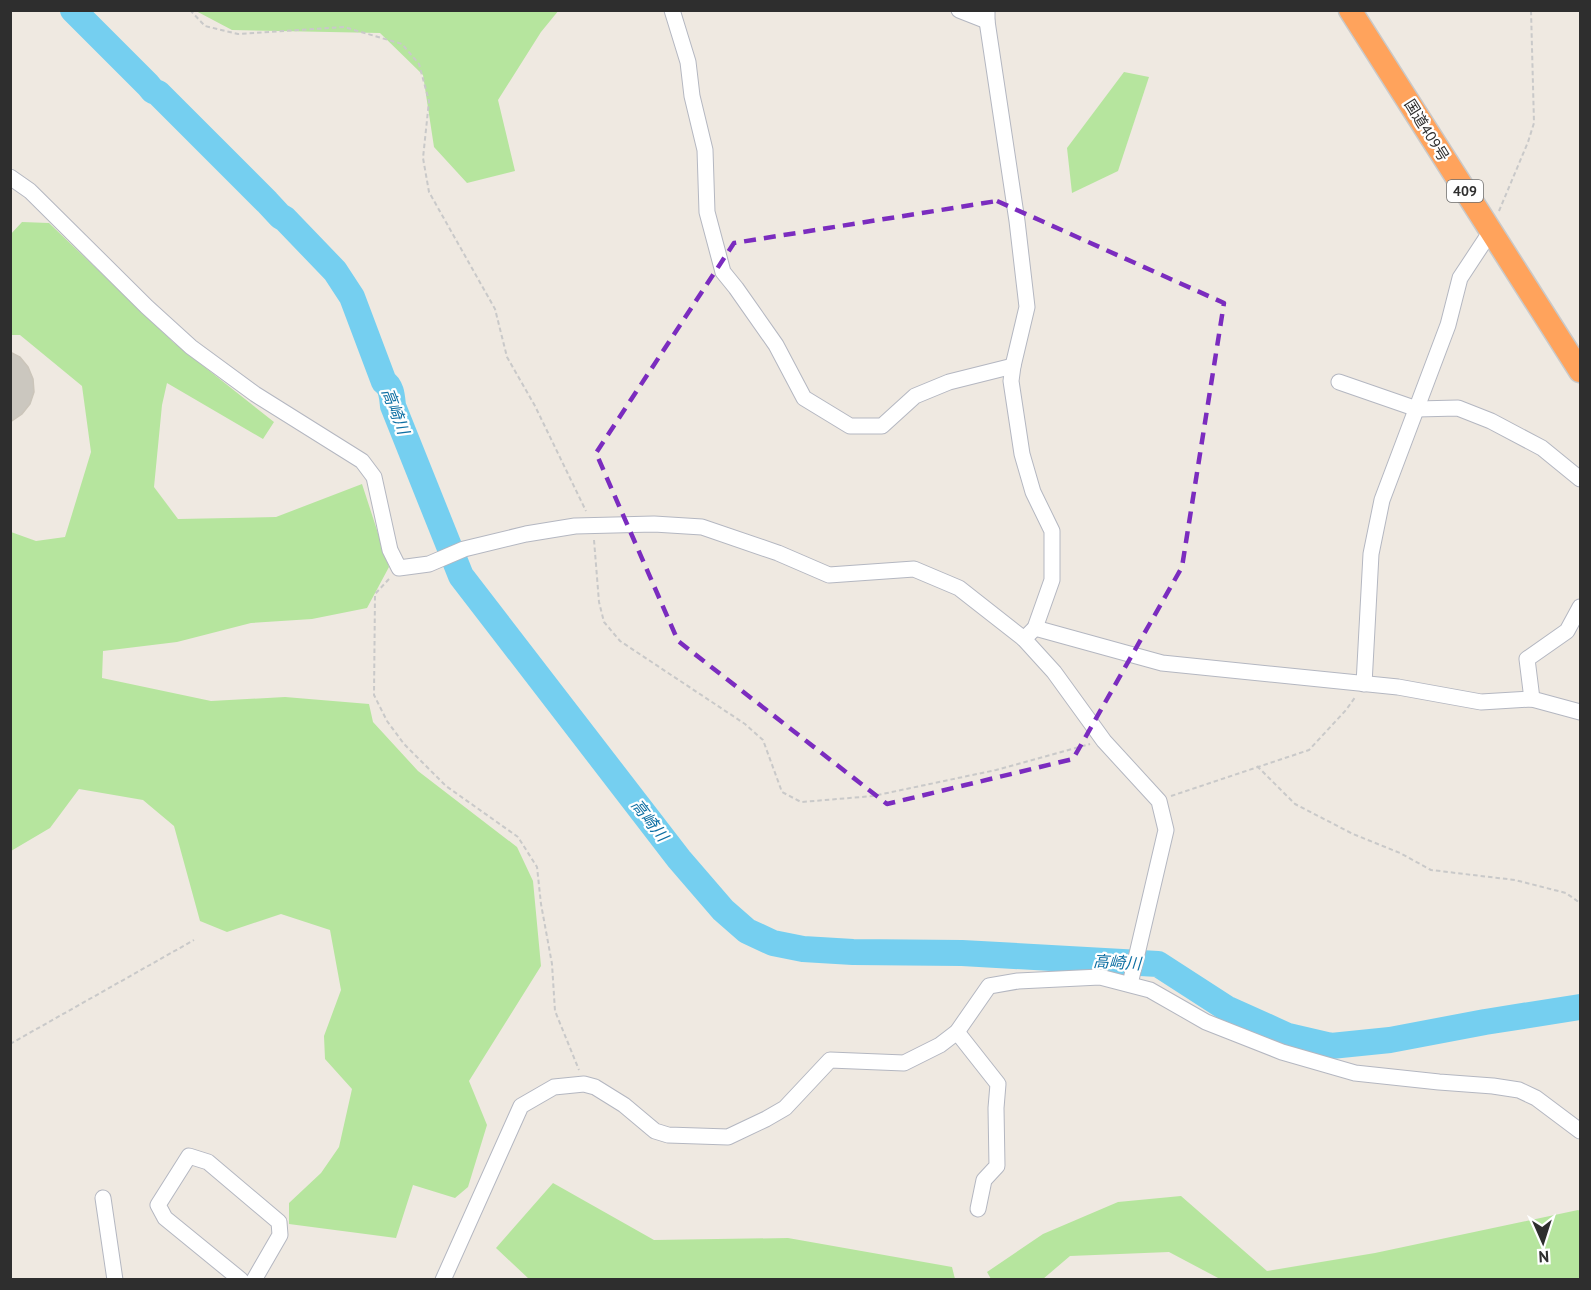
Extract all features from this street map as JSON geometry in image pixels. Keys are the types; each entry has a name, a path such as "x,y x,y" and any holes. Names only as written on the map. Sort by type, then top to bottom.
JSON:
{"highway":[{"name":"国道409号","path":"1350,10 1581,371"}],"street":[{"path":"672,10 687,62 692,96 705,150 708,212 723,272 776,345 804,398 850,426 882,426 915,396 949,382 1013,366"},
{"path":"959,10 987,16 1017,221 1027,307 1011,381 1022,454 1033,492 1052,531 1052,580 1035,628 1024,639"},
{"path":"10,177 30,191 147,307 191,347 255,394 362,461 374,477 390,550 399,568 429,564 464,549 526,534 575,526 654,524 702,527 778,553 829,574 914,569 959,588 1024,639 1054,672 1104,741 1159,801 1166,830 1131,984"},
{"path":"1364,684 1371,554 1382,500 1448,326 1460,278 1491,231"},
{"path":"1339,382 1417,409 1458,408 1542,448 1581,479"},
{"path":"1532,699 1527,659 1567,631 1581,607"},
{"path":"1035,628 1162,663 1398,687 1481,702 1532,699 1581,712"},
{"path":"443,1280 521,1106 554,1087 584,1084 595,1087 624,1105 655,1131 668,1135 728,1137 785,1108 830,1060 904,1063 940,1046 957,1032 989,986 1018,981 1100,977 1131,984 1162,996 1206,1022 1282,1052 1355,1073 1519,1090 1536,1098 1581,1131"},
{"path":"957,1032 998,1083 997,1166 984,1180 978,1209"},
{"path":"242,1280 165,1218 159,1205 189,1156 208,1162 279,1222 280,1235 254,1280"},
{"path":"103,1198 115,1280"}],"path":[{"path":"190,10 205,27 238,34 344,27 402,44 418,64 429,101 423,158 429,192 495,309 507,357 536,406 593,526 599,602 604,622 620,641 745,724 763,740 782,792 801,802 873,796 996,770 1104,741"},
{"path":"1491,231 1534,123 1531,10"},
{"path":"399,568 375,594 374,695 387,721 404,744 446,786 518,837 537,867 552,964 555,1011 584,1084"},
{"path":"1159,801 1308,750 1346,710 1364,684"},
{"path":"1257,766 1295,804 1431,870 1515,880 1566,893 1581,903"},
{"path":"10,1044 194,940"}],"highlighted area":[{"path":"997,201 1224,303 1182,567 1073,759 887,804 678,641 596,453 734,243"}],"green space":[{"path":"559,10 541,32 498,100 515,171 467,183 434,147 423,75 380,33 232,30 196,11"},
{"path":"1124,72 1149,77 1118,171 1072,193 1067,148"},
{"path":"22,222 49,223 173,342 274,422 263,439 167,383 162,405 154,487 178,519 276,517 362,484 389,567 367,608 312,619 251,623 177,642 103,651 102,678 211,701 285,697 369,704 373,722 418,771 517,847 533,881 541,966 469,1081 487,1125 468,1187 455,1198 413,1185 396,1238 289,1224 289,1203 321,1173 339,1147 352,1089 325,1059 324,1036 341,990 330,930 281,914 227,932 200,921 174,826 143,800 79,789 50,828 11,851 11,532 36,541 65,537 91,452 82,386 20,335 11,335 10,235"},
{"path":"553,1183 654,1240 788,1238 952,1267 955,1279 529,1279 496,1248"},
{"path":"1181,1196 1267,1271 1375,1253 1578,1210 1580,1211 1580,1279 1220,1279 1169,1252 1070,1256 1043,1279 991,1279 987,1272 1043,1234 1118,1202"}],"building":[{"path":"10,352 20,357 28,367 33,379 34,392 30,404 22,414 10,422"}],"waterway":[{"name":"高崎川","path":"73,10 335,271 352,297 384,382 390,389 393,406 461,576 679,859 723,910 747,931 773,943 803,949 962,953 1158,964 1226,1008 1288,1036 1331,1046 1390,1040 1580,1007"}]}
